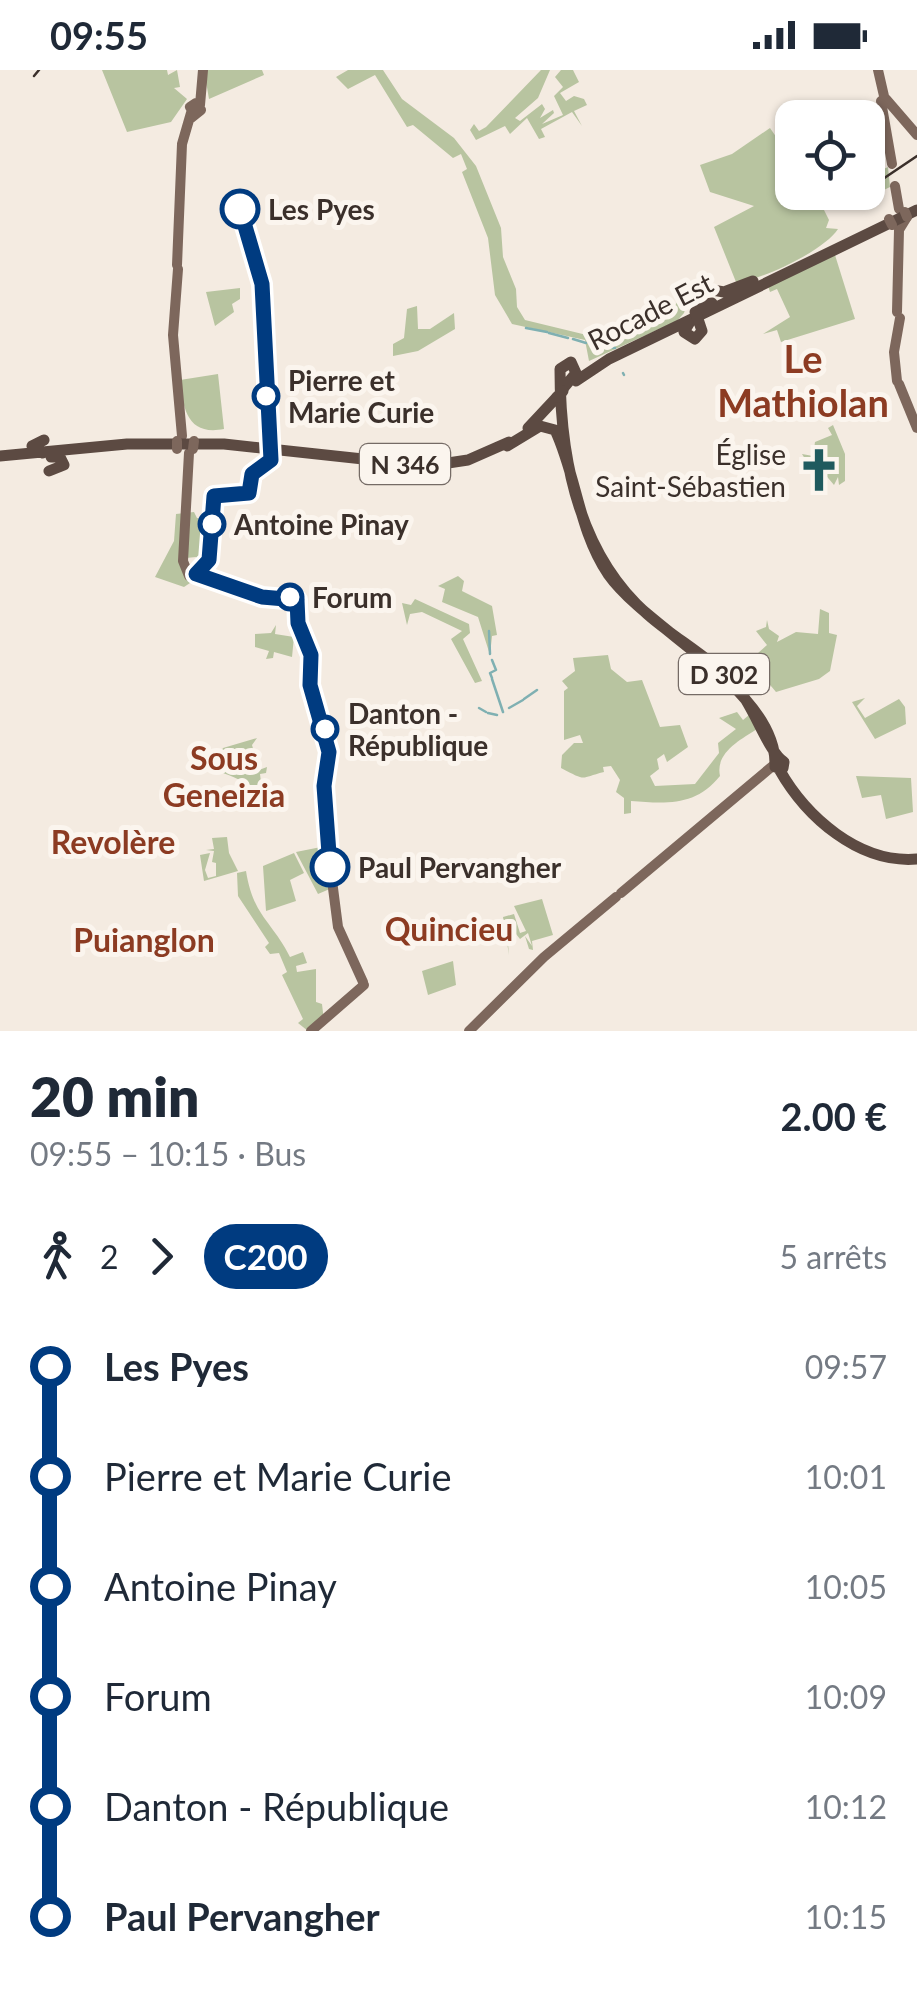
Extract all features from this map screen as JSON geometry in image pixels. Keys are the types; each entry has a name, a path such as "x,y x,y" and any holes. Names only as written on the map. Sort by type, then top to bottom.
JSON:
{"highway":[{"path":"842,245 904,220"},
{"name":"Rocade Est","path":"260,447 426,468 473,461 507,446 559,395 597,366 657,336 722,296 904,220"},
{"name":"Rocade Est","path":"49,459 81,450 130,445 260,447 419,466 454,464 509,442 585,371 751,285 842,245"},
{"path":"692,294 699,306 751,285"},
{"path":"692,294 697,316 702,333 691,339 686,326 722,296 751,285"},
{"path":"692,294 704,290 722,296"},
{"path":"669,328 685,315 692,294"},
{"path":"657,336 672,332 698,339 703,331 697,316"},
{"path":"564,456 559,366 566,360 591,364 630,348"},
{"path":"559,395 576,373 571,362 560,370 561,428"},
{"path":"561,428 568,394 597,366"},
{"path":"507,446 546,425 557,432 564,456"},
{"name":"D 302","path":"561,428 594,546 641,610"},
{"path":"0,456 26,453 33,440 63,469 70,456 81,450"},
{"path":"130,445 260,447"},
{"path":"0,456 49,459"},
{"name":"D 302","path":"564,456 592,547 612,579 641,610 742,695 806,809 854,844 884,858 917,858"}],"main road":[{"path":"203,70 196,108 182,144 174,335 189,479 183,559 193,576 296,600 303,638 311,655 310,685 329,752 326,808 338,928 362,983 311,1031"},
{"path":"877,70 884,100"},
{"path":"885,101 917,134"},
{"path":"885,108 892,164"},
{"path":"895,187 904,220 896,330 898,382 917,428"},
{"path":"469,1031 544,957 757,778 778,765"}],"green space":[{"path":"102,70 167,70 168,75 177,70 180,87 174,88 187,99 171,122 127,132"},
{"path":"204,70 262,70 264,75 209,99"},
{"path":"348,70 383,70 402,99 454,138 476,166 501,228 503,257 516,289 517,307 525,320 595,337 669,316 687,285 704,281 717,287 690,293 677,321 589,361 585,340 512,324 495,295 488,238 462,172 467,169 461,154 453,158 413,125 407,127 375,75 348,89 336,77"},
{"path":"541,70 550,70 538,98 515,118 520,121 542,104 545,109 540,118 553,110 554,113 542,124 563,115 554,96 563,87 555,77 561,70 573,70 579,82 560,93 566,101 574,96 584,99 587,105 574,111 582,126 572,112 541,129 545,137 539,139 527,118 510,134 505,126 476,140 470,130 474,124 479,131 486,127"},
{"path":"770,128 775,135 775,210 824,210 829,220 826,228 838,229 819,247 790,264 736,282 714,227 754,206 710,192 700,165 732,154"},
{"path":"888,167 890,187 885,189"},
{"path":"835,255 855,319 781,342 777,330 763,334 790,317 777,289 770,292 768,286"},
{"path":"240,288 240,299 232,304 234,312 215,326 206,292"},
{"path":"417,306 418,329 430,329 454,313 455,329 418,351 393,356 393,344 404,338 407,309"},
{"path":"218,374 224,429 202,429 186,411 180,380"},
{"path":"833,425 845,454 845,481 839,485 838,477 834,485 818,466 810,467 802,454 813,456 815,442 832,435 828,428"},
{"path":"194,512 197,518 210,520 208,555 201,562 196,557 186,558 190,583 184,587 155,577 174,541 176,514"},
{"path":"458,576 464,581 462,591 492,606 497,635 492,636 490,655 478,617 442,602 445,589 438,586"},
{"path":"415,599 469,624 470,633 463,639 482,681 475,683 451,639 462,631 422,612 410,614 407,625 402,603 411,605"},
{"path":"820,609 829,613 829,633 837,635 830,671 819,679 776,692 766,680 758,653 767,645 756,631 766,627 767,620 769,629 779,636 777,642 796,632 818,634"},
{"path":"276,625 275,634 294,637 292,657 274,652 273,658 266,659 269,651 255,647 255,634 271,633"},
{"path":"608,655 611,669 627,682 642,680 660,727 680,725 688,747 667,762 664,754 657,759 659,769 650,776 655,786 695,784 719,753 718,743 736,729 719,718 737,712 743,720 749,715 742,699 757,729 725,754 720,776 711,786 680,801 631,801 631,813 624,814 624,798 616,792 620,780 611,766 583,778 561,768 562,755 574,743 583,743 580,735 564,740 564,691 568,688 562,681 575,671 573,658"},
{"path":"865,698 857,706 865,718 899,699 905,707 906,724 875,739 852,702"},
{"path":"257,738 252,745 259,770 267,767 266,773 260,774 262,790 211,770 223,748"},
{"path":"856,776 911,778 913,812 886,819 881,795 862,798"},
{"path":"227,837 229,853 238,871 204,881 200,855 210,853 205,870 208,878 216,876 214,851 206,850 214,849 212,838"},
{"path":"326,846 332,888 318,894 296,852"},
{"path":"294,853 304,873 290,880 296,901 266,911 263,866"},
{"path":"246,871 258,908 290,957 303,952 307,963 296,966 297,972 316,969 316,1002 322,1004 324,1021 308,1031 298,1023 303,1019 282,975 287,972 279,953 270,954 265,947 269,943 238,896 237,873"},
{"path":"542,899 553,935 532,941 533,950 525,936 532,946 528,933 520,939 516,934 515,941 508,944 509,955 503,917 514,914 520,933 526,931 514,906"},
{"path":"453,961 456,985 428,995 422,971"}],"waterway":[{"path":"526,328 547,332"},
{"path":"549,333 568,338"},
{"path":"573,339 586,343"},
{"path":"590,343 615,348"},
{"path":"489,631 490,654"},
{"path":"492,660 496,670 490,673 492,678"},
{"path":"492,679 503,712"},
{"path":"524,699 537,690"},
{"path":"509,708 523,700"},
{"path":"479,708 486,712"},
{"path":"488,713 497,715"}],"tram line":[{"path":"34,76 39,70"},
{"path":"885,178 917,156"}],"bus line":[{"name":"C200","path":"240,209 264,300 262,334 271,460 268,466 252,474 249,493 214,496 210,556 196,574 262,597 297,600 298,623 311,655 310,685 329,752 324,786 330,867"}],"place":[{"name":"Les Pyes","path":"240,209"},
{"name":"Pierre et Marie Curie","path":"266,396"},
{"name":"Église Saint-Sébastien","path":"819,470"},
{"name":"Antoine Pinay","path":"212,524"},
{"name":"Forum","path":"290,597"},
{"name":"Danton - République","path":"325,729"},
{"name":"Paul Pervangher","path":"330,867"}],"district":[{"name":"Le Mathiolan","path":"803,380"},
{"name":"Sous Geneizia","path":"224,776"},
{"name":"Revolère","path":"113,841"},
{"name":"Quincieu","path":"449,928"},
{"name":"Puianglon","path":"144,939"}]}
